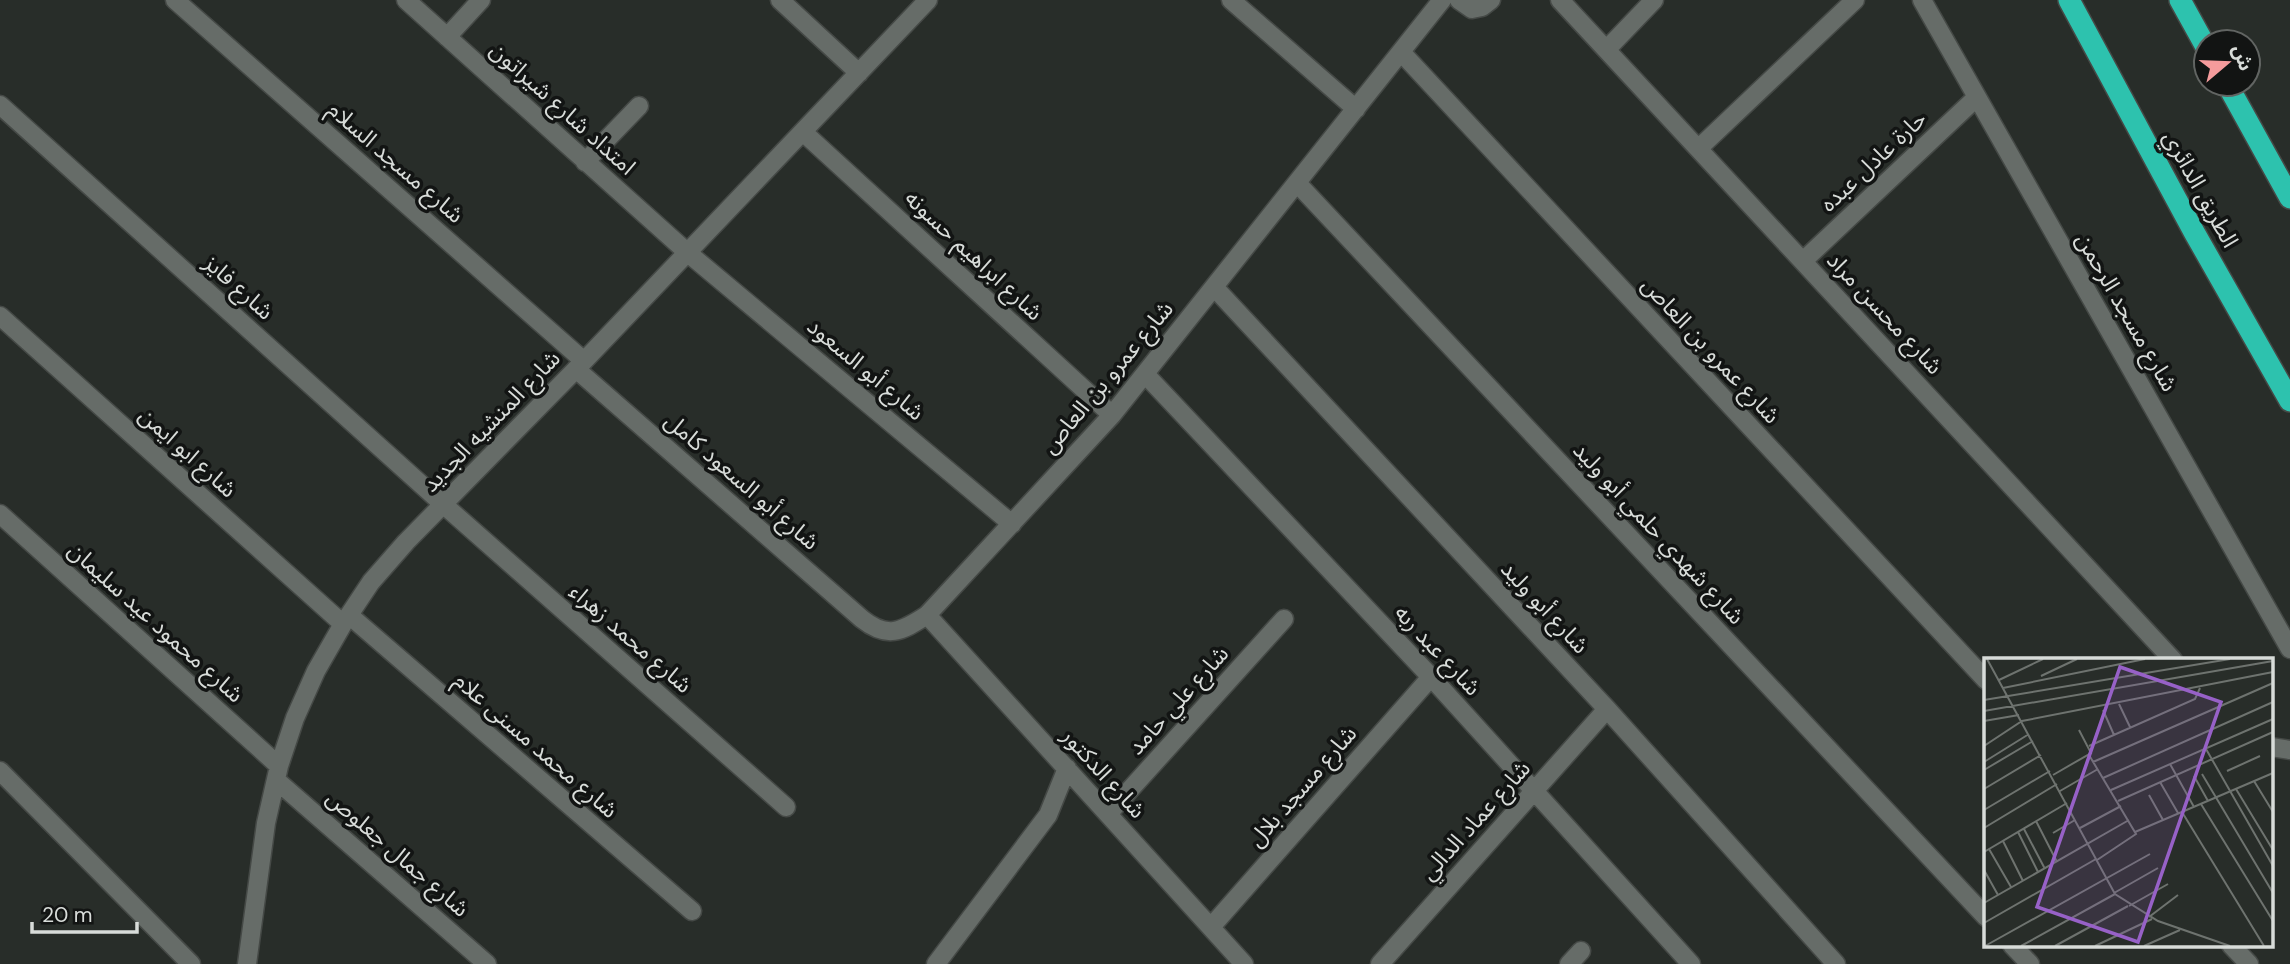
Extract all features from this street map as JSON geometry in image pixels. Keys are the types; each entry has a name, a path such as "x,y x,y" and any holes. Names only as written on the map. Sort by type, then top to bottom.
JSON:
{"highway":[{"name":"الطريق الدائري","path":"2069,0 2194,232 2290,401"},
{"path":"2180,0 2196,28"},
{"path":"2235,98 2287,193"}],"street":[{"name":"شارع مسجد السلام","path":"175,0 580,365"},
{"name":"امتداد شارع شيراتون","path":"406,0 688,253"},
{"path":"447,37 481,0"},
{"path":"780,0 859,73"},
{"name":"شارع المنشيه الجديد","path":"247,964 266,824 295,718 316,671 371,582 928,0"},
{"path":"1230,0 1356,109"},
{"name":"شارع عمرو بن العاص","path":"876,630 889,632 928,615 1112,415 1442,0"},
{"path":"1459,0 1472,9 1482,7 1491,0"},
{"name":"شارع محسن مراد","path":"1560,0 2171,658"},
{"path":"1607,49 1654,0"},
{"path":"1699,148 1855,0"},
{"name":"شارع مسجد الرحمن","path":"1922,0 2290,649"},
{"name":"شارع عمرو بن العاص","path":"1401,52 1984,678"},
{"name":"حارة عادل عبده","path":"1803,261 1977,97"},
{"name":"شارع فايز","path":"0,105 444,505"},
{"path":"585,162 639,106"},
{"name":"شارع ابراهيم حسونه","path":"803,132 1112,415"},
{"name":"شارع شهدي حلمي أبو وليد","path":"1297,183 1984,915"},
{"name":"شارع أبو السعود","path":"688,253 1012,524"},
{"name":"شارع أبو وليد","path":"1214,286 1607,709 1836,964"},
{"name":"شارع ابو ايمن","path":"0,316 346,620"},
{"name":"شارع أبو السعود كامل","path":"580,365 876,630"},
{"name":"شارع عبد ربه","path":"1144,374 1431,677 1691,964"},
{"name":"شارع محمد زهراء","path":"444,505 786,807"},
{"name":"شارع محمود عيد سليمان","path":"0,514 278,773"},
{"name":"شارع الدكتور","path":"928,615 1211,927 1237,961"},
{"name":"شارع علي حامد","path":"1108,814 1284,619"},
{"name":"شارع محمد مسنى علام","path":"346,620 692,911"},
{"name":"شارع مسجد بلال","path":"1211,927 1431,677"},
{"name":"شارع عماد الدالي","path":"1380,964 1607,709"},
{"path":"2272,747 2290,750"},
{"path":"936,964 1048,815 1067,768"},
{"path":"0,771 191,964"},
{"name":"شارع جمال جعلوص","path":"278,773 487,964"},
{"path":"2013,946 2030,964"},
{"path":"2232,946 2249,964"}]}
